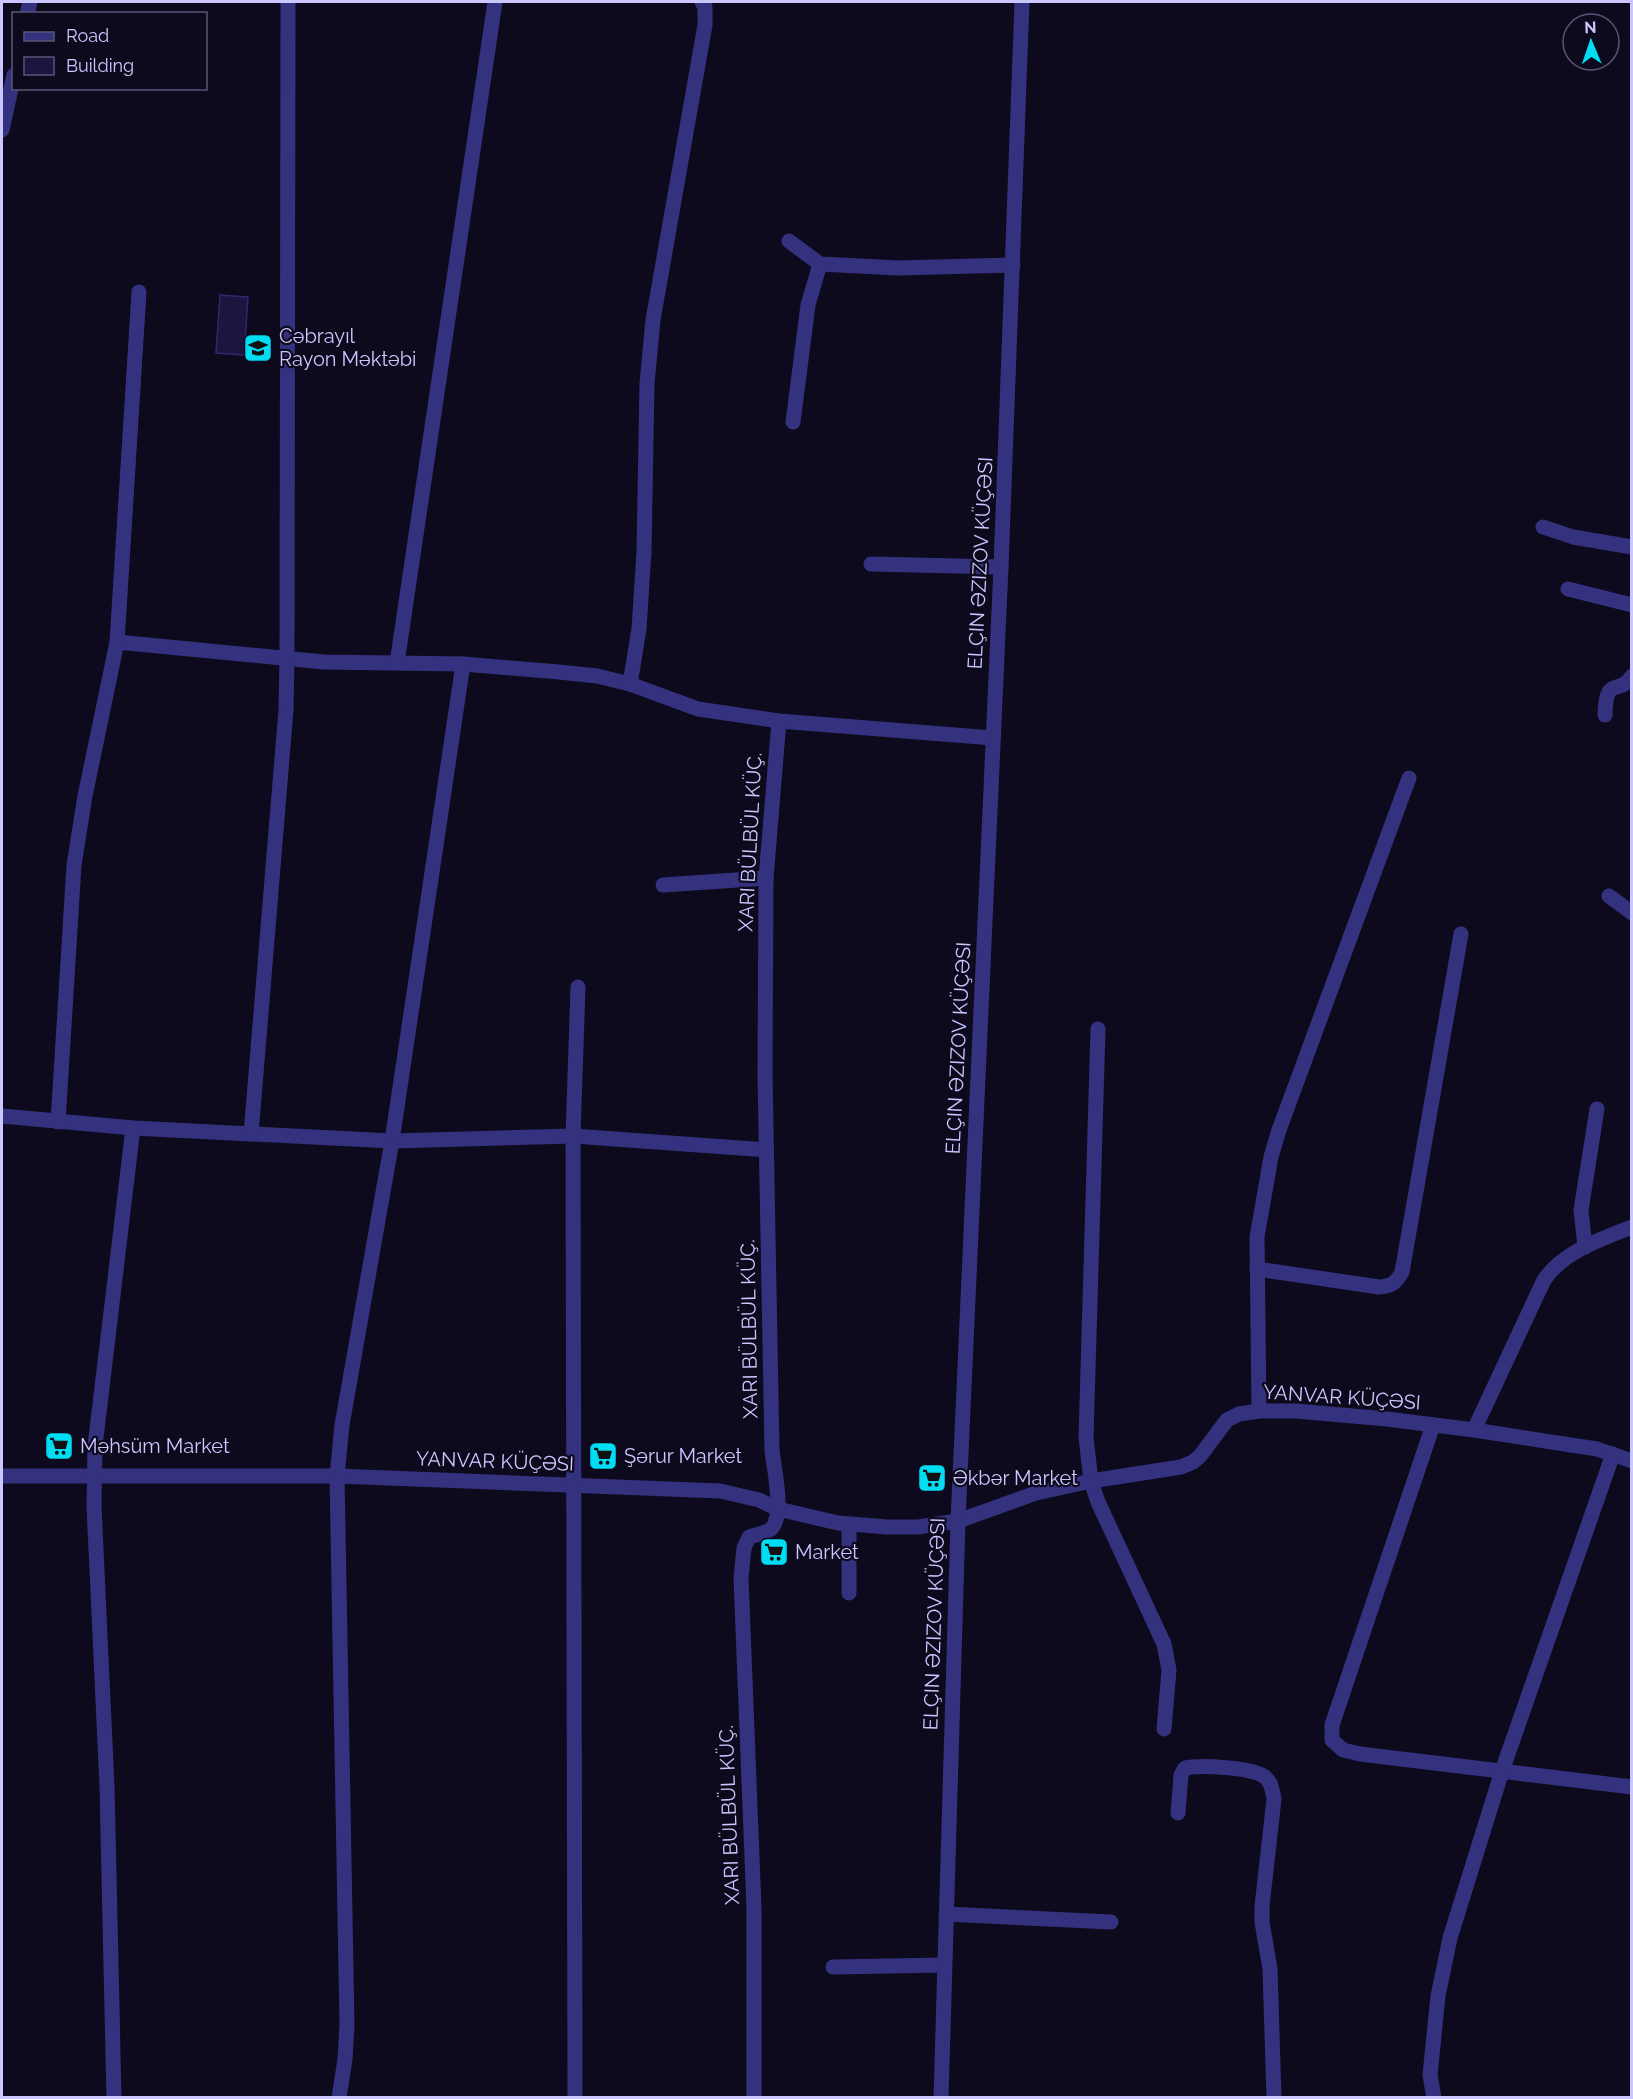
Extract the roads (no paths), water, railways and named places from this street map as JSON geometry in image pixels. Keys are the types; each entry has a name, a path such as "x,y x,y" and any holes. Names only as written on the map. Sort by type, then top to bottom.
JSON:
{"street":[{"path":"251,1134 286,710 288,2"},
{"path":"397,663 495,2"},
{"path":"630,684 639,629 644,552 647,383 653,320 705,25 705,7 702,2"},
{"name":"ELÇIN ƏZIZOV KÜÇƏSI","path":"941,2097 958,1521 1001,567 1022,2"},
{"path":"2,130 12,84"},
{"path":"789,240 820,264 898,268 1013,265"},
{"path":"793,422 808,305 820,264"},
{"path":"58,1122 74,865 85,796 117,642 140,292"},
{"path":"1544,527 1573,537 1632,547"},
{"path":"871,564 1001,567"},
{"path":"1568,589 1632,605"},
{"path":"117,642 324,662 464,664 597,676 630,684 698,709 779,721 993,738"},
{"path":"339,2097 347,2025 337,1476 342,1425 392,1141 464,664"},
{"path":"1605,715 1606,697 1610,689 1628,682 1632,676"},
{"path":"754,2097 754,1908 741,1578 744,1548 749,1537 770,1529 776,1521 778,1509 772,1451 765,1074 766,878 779,721"},
{"path":"1259,1411 1257,1237 1271,1157 1409,778"},
{"path":"663,885 766,878"},
{"path":"1609,896 1632,913"},
{"path":"1257,1269 1379,1287 1396,1283 1402,1272 1461,934"},
{"path":"575,2097 573,1137 578,987"},
{"path":"1098,1029 1086,1438 1091,1481 1098,1502 1164,1644 1169,1670 1164,1729"},
{"path":"1585,1247 1581,1210 1597,1108"},
{"path":"2,1116 133,1128 392,1141 573,1137 766,1150"},
{"path":"114,2097 107,1786 94,1506 95,1446 133,1128"},
{"path":"1474,1430 1544,1280 1560,1261 1585,1247 1632,1227"},
{"name":"YANVAR KÜÇƏSI","path":"2,1476 337,1476 720,1491 759,1500 778,1509 849,1525 918,1527 958,1521 1036,1493 1091,1481 1181,1467 1193,1462 1227,1420 1239,1413 1259,1411 1296,1411 1474,1430 1584,1446 1632,1461"},
{"path":"1433,1425 1332,1725 1332,1740 1343,1750 1360,1754 1632,1787"},
{"path":"1434,2097 1430,2075 1438,1996 1450,1938 1502,1771 1613,1454"},
{"path":"849,1525 849,1593"},
{"path":"1178,1813 1181,1775 1185,1768 1195,1766 1253,1772 1264,1777 1271,1785 1274,1799 1262,1922 1270,1969 1274,2097"},
{"path":"946,1914 1111,1922"},
{"path":"833,1967 945,1965"}],"place":[{"name":"Cəbrayıl Rayon Məktəbi","path":"258,348"},
{"name":"Məhsüm Market","path":"59,1446"},
{"name":"Şərur Market","path":"603,1456"},
{"name":"Əkbər Market","path":"932,1478"},
{"name":"Market","path":"774,1552"}]}
